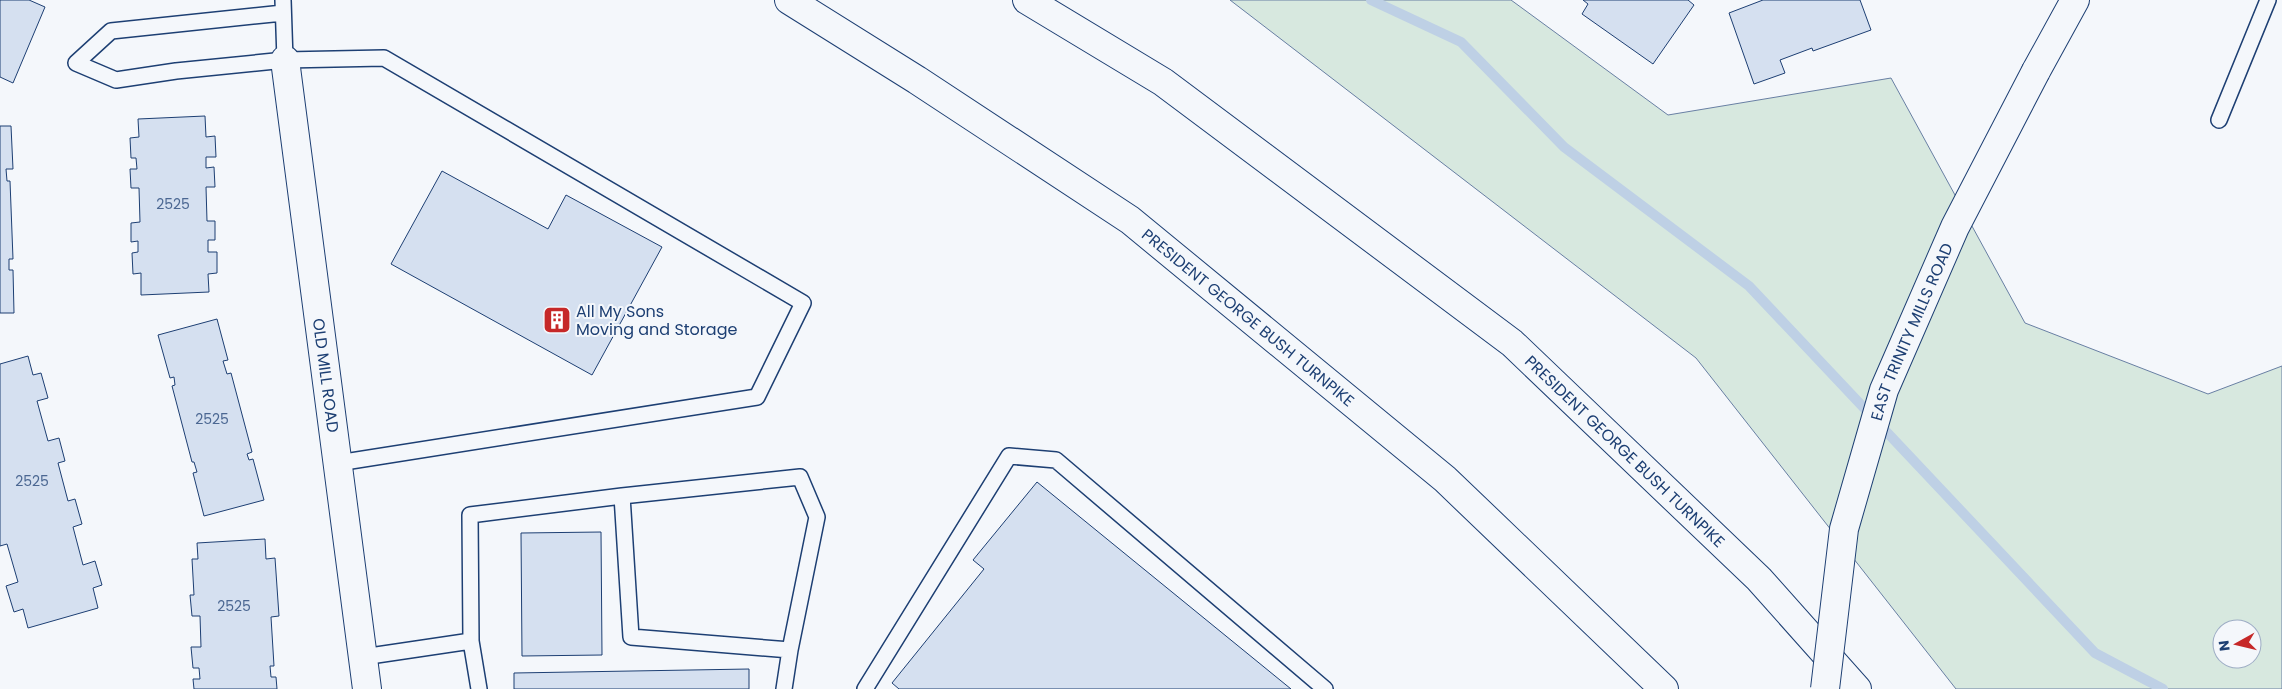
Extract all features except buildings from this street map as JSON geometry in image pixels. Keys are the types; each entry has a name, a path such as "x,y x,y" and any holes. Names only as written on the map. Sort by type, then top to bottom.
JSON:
{"main road":[{"name":"PRESIDENT GEORGE BUSH TURNPIKE","path":"789,0 918,80 1130,220 1445,479 1664,689"},
{"name":"PRESIDENT GEORGE BUSH TURNPIKE","path":"1027,0 1163,82 1512,344 1759,579 1857,689"},
{"name":"EAST TRINITY MILLS ROAD","path":"1825,689 1844,529 1884,390 1955,227 2075,0"},
{"name":"OLD MILL ROAD","path":"285,60 368,689"}],"lane":[{"path":"2219,120 2268,0"},
{"path":"285,60 283,6 111,31 76,63 116,80 176,71 285,60 384,58 803,303 757,397 338,463"},
{"path":"865,689 1009,456 1056,460 1326,689"},
{"path":"480,689 471,640 470,515 800,477 817,516 784,689"},
{"path":"622,496 631,637 790,650"},
{"path":"364,657 471,640"}],"shaded area":[{"path":"1230,0 1511,0 1668,115 1891,78 2025,323 2208,394 2282,366 2282,689 1956,689 1696,358"}],"waterway":[{"path":"1371,0 1461,42 1564,147 1749,286 2095,653 2163,689"}],"place":[{"name":"All My Sons Moving and Storage","path":"557,320"}]}
